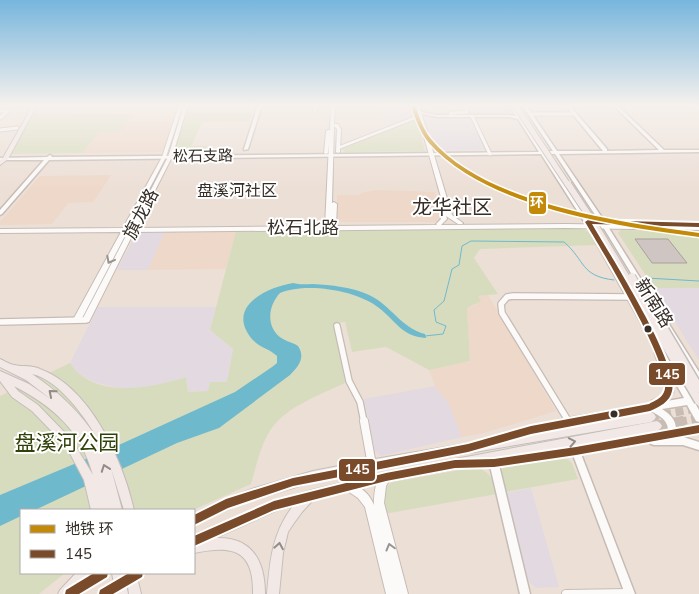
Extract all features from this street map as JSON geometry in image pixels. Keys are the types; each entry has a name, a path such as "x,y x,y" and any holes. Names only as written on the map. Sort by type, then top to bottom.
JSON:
{"main road":[{"path":"0,163 15,133"},
{"path":"2,157 17,133"},
{"path":"168,155 174,133"},
{"path":"77,320 131,227 168,155 176,133"},
{"path":"331,226 334,133"},
{"path":"424,133 444,216 439,224"},
{"name":"新南路","path":"533,133 597,228 699,400"},
{"name":"新南路","path":"534,133 602,228 699,388"},
{"path":"429,153 449,216 460,223"},
{"name":"松石北路","path":"331,226 460,223 699,226"},
{"name":"松石北路","path":"0,227 589,224"},
{"name":"松石北路","path":"0,232 131,227"},
{"name":"旗龙路","path":"86,320 131,227"},
{"path":"0,363 15,369 48,389 62,401 82,432 107,509"},
{"path":"15,369 38,372 57,384 93,421 104,438 120,477 128,508"},
{"path":"0,375 25,386 60,411 96,445 111,485 117,509"},
{"path":"0,375 15,394 35,408 69,443 89,479 96,509"},
{"path":"195,519 274,488 372,465 653,417"},
{"path":"195,541 274,506 312,494 455,464 653,417"},
{"path":"386,477 381,485 379,503 402,594"},
{"path":"348,486 358,490 370,506 392,594"},
{"path":"273,594 279,539 288,520 312,494"},
{"path":"195,547 226,543 243,549 254,563 260,586 259,594"},
{"path":"64,594 83,574"},
{"path":"70,594 101,574"},
{"path":"118,574 122,594"},
{"path":"131,574 135,594"},
{"path":"104,594 136,574"}],"street":[{"path":"247,151 252,133"},
{"path":"334,153 381,133"},
{"path":"480,133 489,152"},
{"name":"新南路","path":"529,133 589,224 699,418"},
{"name":"新南路","path":"543,133 604,224 692,366"},
{"path":"591,133 605,150"},
{"path":"644,133 662,150"},
{"path":"556,151 662,150"},
{"path":"556,151 699,150"},
{"name":"松石支路","path":"168,155 239,153 247,151 334,153"},
{"name":"松石支路","path":"2,157 556,151"},
{"path":"0,213 50,157"},
{"path":"569,422 502,313 501,304 507,297 513,296 630,297"},
{"path":"0,322 86,320"},
{"path":"337,326 349,381 360,402 372,465"},
{"path":"653,417 669,392 668,377 657,344"},
{"path":"692,366 699,376"},
{"path":"470,448 569,422 653,417 689,401 699,400"},
{"path":"653,417 662,413 671,422 672,431 670,435"},
{"path":"455,464 494,463 576,452 699,429"},
{"path":"638,441 683,441 699,446"},
{"path":"566,594 629,593 576,452"},
{"path":"494,463 525,594"}],"shaded area":[{"path":"98,133 169,133 163,152 82,153"},
{"path":"428,133 479,133 487,150 433,150"},
{"path":"111,175 93,202 68,203 52,224 0,225 0,222 40,176"},
{"path":"376,190 435,192 442,217 436,222 342,222 337,218 337,195 360,195 361,193"},
{"path":"236,231 226,269 148,270 165,232"},
{"path":"137,232 165,232 148,270 117,270"},
{"path":"654,288 699,288 699,360"},
{"path":"488,295 556,411 484,433 462,437 449,404 435,386 429,370 470,361 467,308 475,305 478,296"},
{"path":"98,307 216,307 210,330 233,349 227,382 210,382 209,391 188,392 186,377 140,388 118,388 97,383 77,374 70,363"},
{"path":"435,386 449,404 462,437 381,456 374,450 364,399"},
{"path":"531,488 559,587 536,588 526,579 505,493"}],"green space":[{"path":"23,133 98,133 82,153 12,154"},
{"path":"180,133 197,133 191,146 207,146 204,152 174,152"},
{"path":"381,133 420,133 425,151 345,152 342,149"},
{"name":"盘溪河公园","path":"578,228 590,232 599,245 480,249 474,258 498,294 478,296 481,301 467,308 470,361 429,370 386,347 352,352 345,322 334,323 345,383 301,404 273,426 262,448 251,484 195,509 20,509 20,574 64,574 39,594 0,594 0,396 70,363 80,375 108,387 124,388 156,385 186,377 188,392 208,391 210,382 227,382 233,349 210,330 236,231"},
{"path":"621,230 699,232 699,288 654,288 618,233"},
{"path":"565,457 572,463 578,479 505,492 500,473 504,466"},
{"path":"478,468 489,475 497,494 384,514 384,492 392,482"}],"water":[{"path":"293,283 313,284 349,288 362,292 384,304 409,327 425,334 426,338 418,337 405,331 379,308 345,292 303,288 280,293 271,311 271,324 277,335 298,346 301,354 300,362 290,375 219,428 177,443 37,509 20,509 20,516 0,526 0,495 110,449 235,392 277,363 277,356 257,344 251,338 245,327 244,316 253,300 283,285"}],"building":[{"path":"635,239 668,239 687,263 652,263"}],"waterway":[{"path":"425,336 443,334 446,326 436,322 434,310 444,301 452,269 459,265 462,246 471,241 564,242 589,271 603,278 614,280"},
{"path":"646,278 699,281"}],"tunnel":[{"path":"651,417 699,408"},
{"path":"679,422 699,418"},
{"path":"657,426 685,421"}],"metro line":[{"name":"环","path":"424,133 431,142 454,164 484,182 518,196 594,218 699,235"}],"transit line":[{"name":"145","path":"588,222 699,225"},
{"name":"145","path":"195,520 226,504 293,482 468,448 531,430 650,407 662,400 669,390 668,376 661,356 636,306 588,222"},
{"name":"145","path":"195,541 274,506 386,477 455,464 494,463 576,451 699,429"},
{"name":"145","path":"70,594 101,574"},
{"name":"145","path":"104,594 136,574"}],"district":[{"name":"盘溪河社区","path":"237,191"},
{"name":"龙华社区","path":"452,207"}]}
